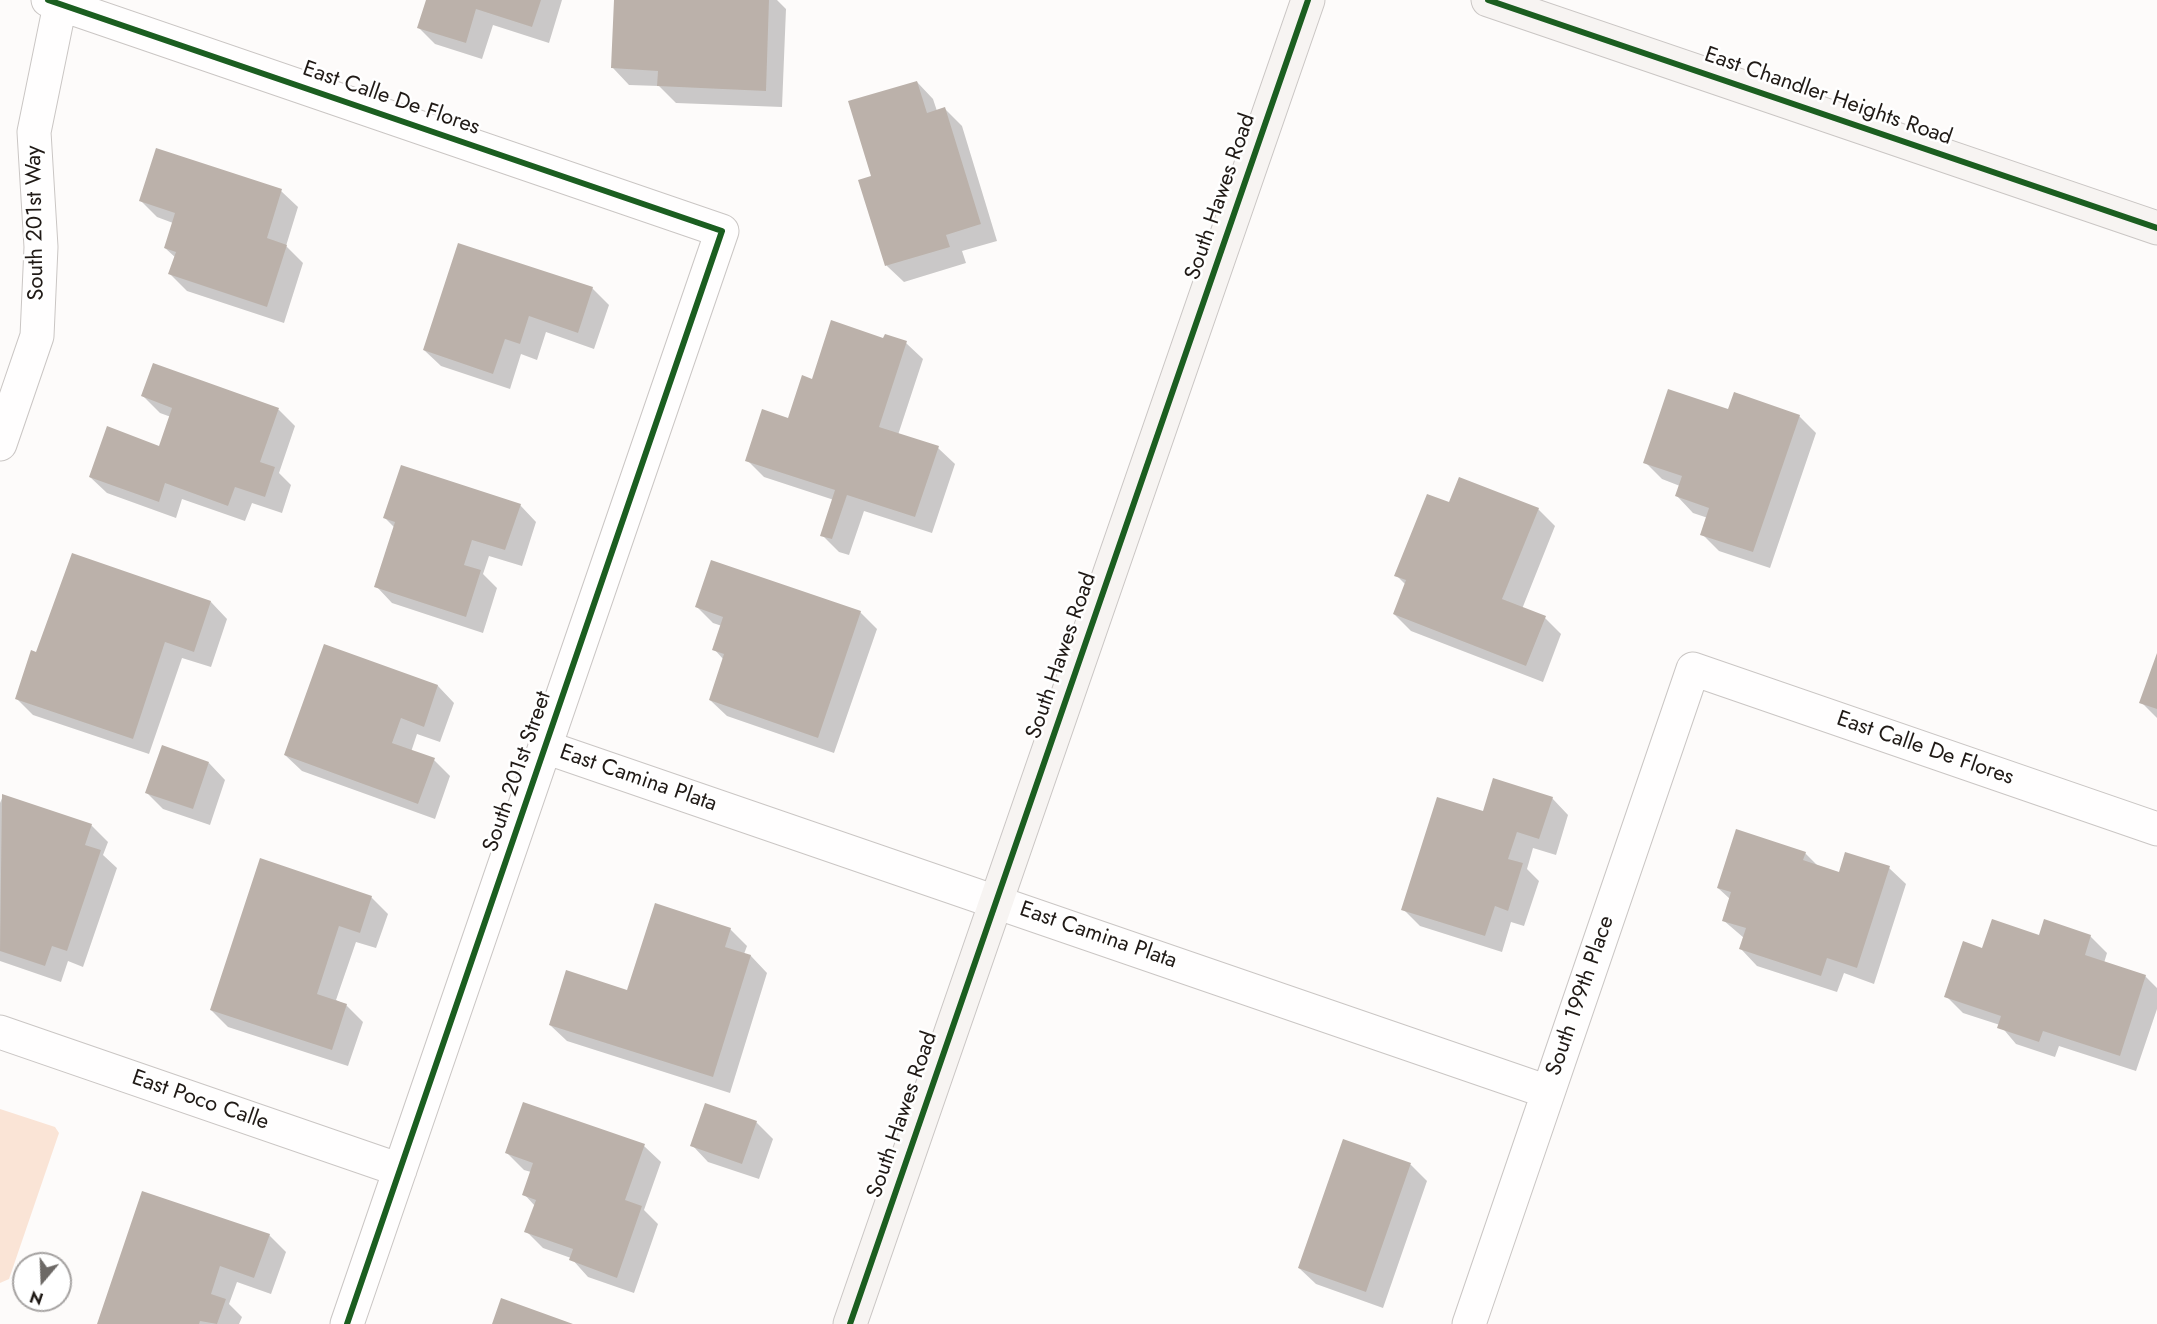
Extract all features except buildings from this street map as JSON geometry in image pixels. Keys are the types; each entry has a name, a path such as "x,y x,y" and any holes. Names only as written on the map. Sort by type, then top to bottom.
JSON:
{"main road":[{"name":"South Hawes Road","path":"850,1324 1308,0"},
{"name":"East Chandler Heights Road","path":"1488,0 2157,228"}],"street":[{"name":"East Calle De Flores","path":"56,1 723,231"},
{"name":"South 201st Way","path":"0,444 37,336 41,247 34,132 56,1"},
{"name":"South 201st Street","path":"347,1324 723,231"},
{"name":"East Calle De Flores","path":"1693,669 2157,829"},
{"name":"South 199th Place","path":"1469,1324 1693,669"},
{"name":"East Camina Plata","path":"545,747 1548,1092"},
{"name":"East Poco Calle","path":"0,1032 400,1170"}],"shaded area":[{"path":"0,1109 55,1127 59,1133 18,1252 12,1252 12,1270 9,1279 0,1283"}],"cycle path":[{"path":"48,0 722,231 347,1324"},
{"path":"850,1324 1308,0"},
{"path":"1488,0 2157,228"}]}
